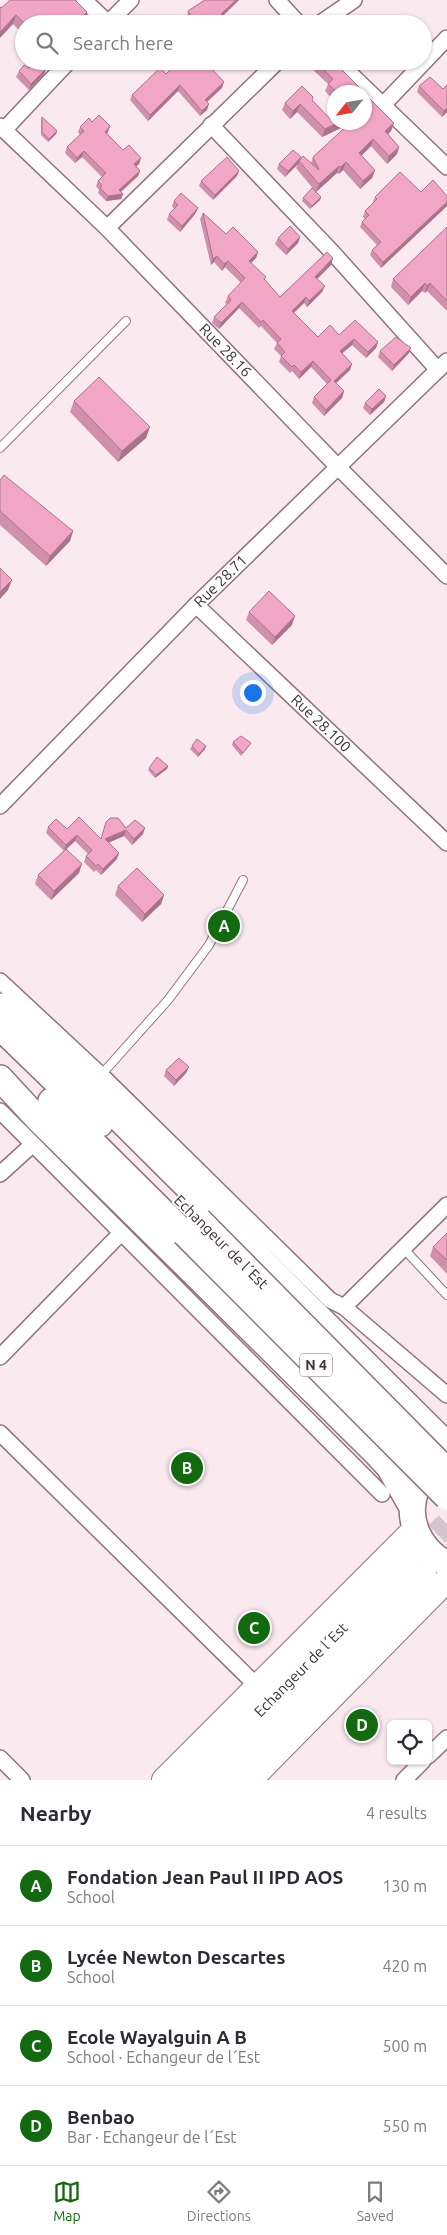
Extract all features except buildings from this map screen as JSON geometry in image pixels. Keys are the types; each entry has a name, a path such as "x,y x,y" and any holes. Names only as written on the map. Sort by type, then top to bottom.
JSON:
{"highway":[{"path":"0,1006 55,1055 447,1446"},
{"name":"Echangeur de l´Est","path":"0,1027 192,1226 447,1497"},
{"name":"Echangeur de l´Est","path":"0,1050 192,1226 447,1471"},
{"path":"0,1078 45,1126 389,1467 413,1518 424,1547 439,1560 447,1564"},
{"path":"413,1518 418,1483 434,1464 447,1456"}],"main road":[{"path":"164,1780 258,1688 413,1518"},
{"name":"Echangeur de l´Est","path":"192,1780 418,1567 221,1780"},
{"path":"250,1780 447,1580"}],"street":[{"path":"84,0 99,15"},
{"path":"115,15 131,0"},
{"path":"277,0 291,15"},
{"path":"333,15 354,0"},
{"path":"432,53 447,38"},
{"path":"2,128 60,70"},
{"path":"107,228 269,70"},
{"path":"346,70 447,167"},
{"path":"382,105 416,70"},
{"path":"211,125 442,366"},
{"name":"Rue 28.16","path":"2,128 107,228 337,466 447,576"},
{"name":"Rue 28.71","path":"0,806 196,605 337,466 385,424 442,366"},
{"name":"Rue 28.100","path":"196,605 447,842"},
{"path":"0,981 101,1075 330,1300 344,1307 447,1395"},
{"path":"0,1111 382,1494"},
{"path":"0,1174 32,1145"},
{"path":"344,1307 447,1205"},
{"path":"0,1358 121,1233"},
{"path":"0,1433 258,1688"},
{"path":"432,1752 447,1738"},
{"path":"0,1758 22,1780"},
{"path":"404,1780 419,1765"}],"lane":[{"path":"0,448 126,321"},
{"path":"101,1075 168,1000 209,945 244,880"},
{"path":"403,1248 447,1294"}],"tunnel":[{"path":"411,1559 447,1524"}],"place":[{"name":"Fondation Jean Paul II IPD AOS","path":"224,926"},
{"name":"Lycée Newton Descartes","path":"187,1468"},
{"name":"Ecole Wayalguin A B","path":"254,1628"},
{"name":"Benbao","path":"362,1725"}]}
